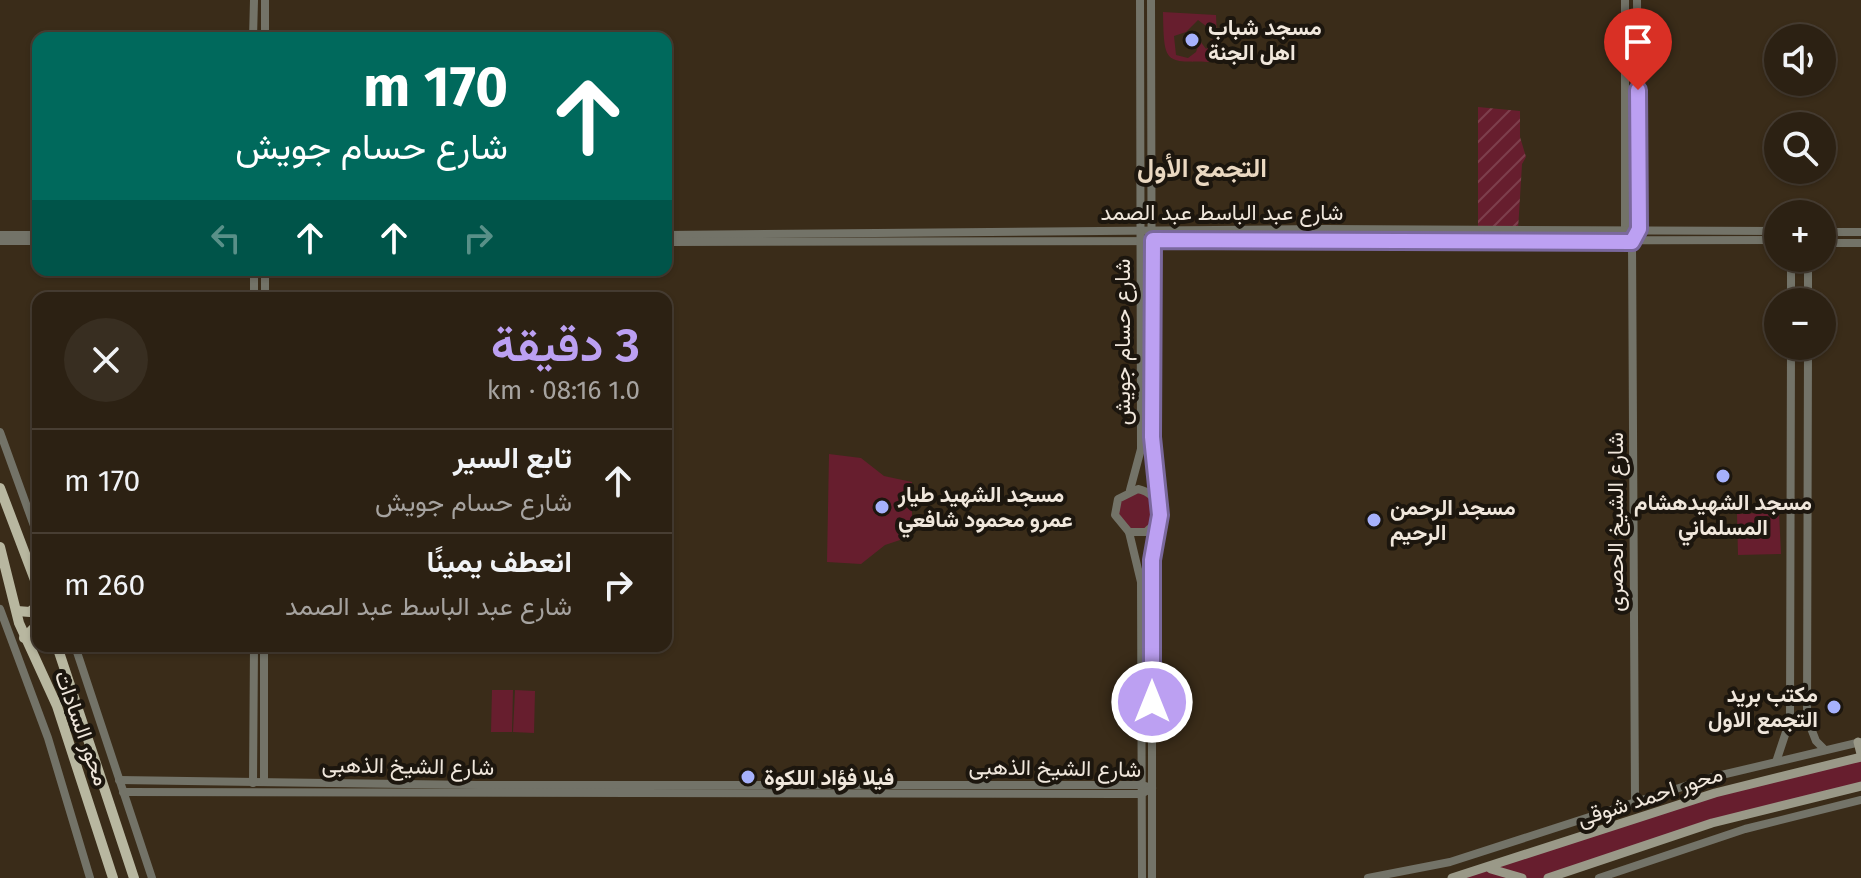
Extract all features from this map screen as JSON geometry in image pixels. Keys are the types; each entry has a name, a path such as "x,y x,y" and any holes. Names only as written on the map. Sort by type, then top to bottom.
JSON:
{"main road":[{"path":"0,488 32,572"},
{"name":"محور السادات","path":"0,547 24,638 57,706 113,878"},
{"path":"17,611 32,610"},
{"path":"24,638 32,630"},
{"name":"محور السادات","path":"59,652 134,878"},
{"path":"1860,742 1861,755"},
{"name":"محور احمد شوقى","path":"1452,878 1715,793 1861,755"},
{"name":"محور احمد شوقى","path":"1548,878 1723,820 1861,786"},
{"path":"1483,869 1508,871 1522,878"}],"street":[{"path":"253,32 254,0"},
{"path":"265,0 265,32"},
{"name":"شارع حسام جويش","path":"1130,490 1141,449 1140,0"},
{"name":"شارع حسام جويش","path":"1151,0 1152,437 1158,501"},
{"name":"شارع الشيخ الحصرى","path":"1625,0 1625,229 1632,242 1635,802"},
{"name":"شارع الشيخ الحصرى","path":"1632,242 1639,229 1637,0"},
{"name":"شارع عبد الباسط عبد الصمد","path":"672,235 1764,231"},
{"path":"1836,232 1861,232"},
{"name":"شارع عبد الباسط عبد الصمد","path":"672,242 1140,235"},
{"name":"شارع عبد الباسط عبد الصمد","path":"1153,235 1632,242 1764,240"},
{"path":"0,238 32,238"},
{"path":"1836,243 1861,243"},
{"path":"1777,759 1790,720 1791,360"},
{"path":"1808,360 1806,676 1810,730 1825,750"},
{"path":"0,432 32,520"},
{"path":"1142,878 1141,582 1129,532 1115,515 1118,499 1130,490 1146,490 1158,501 1152,560 1152,878"},
{"path":"1129,532 1146,532 1158,521"},
{"path":"0,609 48,738 90,878"},
{"path":"77,652 152,878"},
{"path":"253,783 254,652"},
{"path":"264,652 264,782"},
{"path":"1790,676 1806,676"},
{"path":"1368,878 1450,862 1777,759 1860,742"},
{"name":"شارع الشيخ الذهبى","path":"119,780 1142,790"},
{"name":"شارع الشيخ الذهبى","path":"123,792 1152,788"},
{"path":"1599,878 1745,829 1861,800"}],"shaded area":[{"path":"1163,12 1216,15 1218,62 1187,62 1171,58 1165,43","holes":["1198,20 1214,32 1206,49 1200,41 1196,52 1188,58 1176,55 1174,36 1186,32"]},
{"path":"1478,107 1520,111 1520,137 1526,157 1522,164 1518,230 1478,230"},
{"path":"829,454 861,458 884,476 912,482 912,536 885,545 861,564 827,562"},
{"path":"1138,489 1160,508 1153,528 1129,532 1115,507 1118,499"},
{"path":"1779,512 1781,554 1738,555 1737,514"},
{"path":"492,690 513,690 512,732 491,732"},
{"path":"515,690 535,691 534,733 513,732"},
{"path":"1861,757 1861,786 1751,812 1548,878 1452,878 1715,793"}],"place":[{"name":"مسجد شباب اهل الجنة","path":"1192,40"},
{"name":"مسجد الشهيدهشام المسلماني","path":"1723,476"},
{"name":"مسجد الشهيد طيار عمرو محمود شافعي","path":"882,507"},
{"name":"مسجد الرحمن الرحيم","path":"1374,520"},
{"name":"مكتب بريد التجمع الاول","path":"1834,707"},
{"name":"فيلا فؤاد اللكوة","path":"748,777"}],"district":[{"name":"التجمع الأول","path":"1202,168"}],"route":[{"path":"1152,702 1152,560 1153,540 1160,515 1152,437 1153,240 1632,242 1639,234 1638,90"}]}
